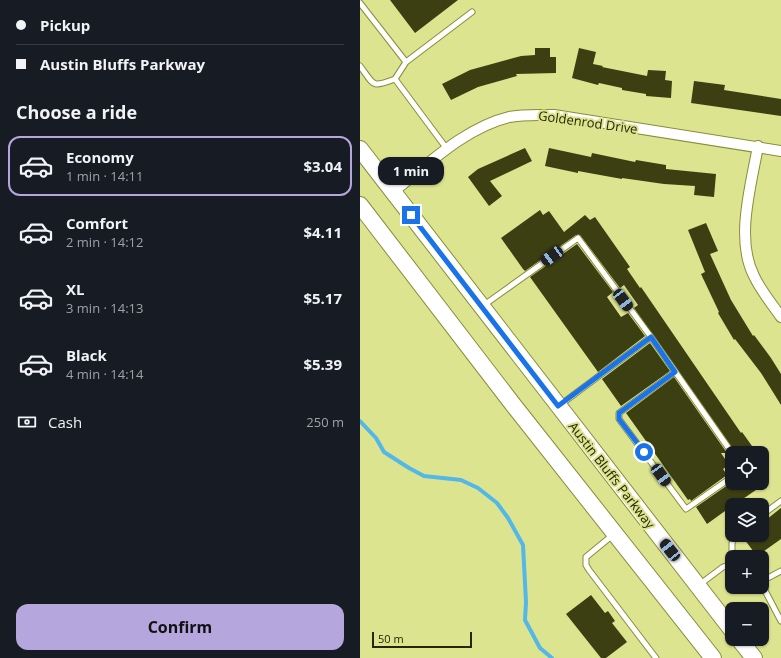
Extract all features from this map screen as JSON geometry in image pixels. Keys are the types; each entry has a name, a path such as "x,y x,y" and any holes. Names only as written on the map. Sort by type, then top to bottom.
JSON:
{"main road":[{"name":"Austin Bluffs Parkway","path":"360,149 725,621"},
{"path":"360,205 407,268 713,658"},
{"path":"745,646 754,658"}],"street":[{"name":"Goldenrod Drive","path":"393,192 447,149 473,132 490,123 509,117 531,114 554,115 781,150"},
{"path":"758,146 746,216 745,236 747,257 754,276 781,317"}],"lane":[{"path":"360,3 406,62"},
{"path":"360,66 373,84 378,85 395,79 406,62 472,12"},
{"path":"395,79 447,149"},
{"path":"481,307 578,238 651,337 727,446"},
{"path":"558,406 651,337"},
{"path":"675,372 619,413 619,419 686,509 725,482"},
{"path":"769,510 781,501"},
{"path":"614,533 590,552 586,557 586,565 656,658"},
{"path":"698,586 725,566"},
{"path":"769,577 781,571"},
{"path":"767,594 779,613 781,621"}],"building":[{"path":"390,0 458,0 415,33"},
{"path":"535,48 550,48 550,57 556,57 556,73 516,74 517,76 478,87 451,100 442,84 470,70 521,56 535,55"},
{"path":"579,48 596,52 593,64 603,66 602,67 647,76 648,70 666,71 665,80 672,81 671,98 646,96 646,94 622,90 622,88 599,83 598,85 572,78"},
{"path":"694,81 725,85 724,90 781,99 781,116 691,103"},
{"path":"525,148 532,161 490,181 502,196 489,206 468,177 478,169"},
{"path":"549,148 591,157 592,153 635,162 636,160 666,165 666,169 716,174 714,197 694,195 695,186 622,179 578,171 578,173 545,166"},
{"path":"540,210 543,215 549,211 564,232 585,215 590,220 595,217 630,267 627,269 640,288 641,287 741,433 742,432 752,446 731,446 634,308 638,305 624,285 620,288 580,235 576,235 525,271 501,238"},
{"path":"706,223 718,251 710,254 731,300 753,336 754,335 771,358 781,374 781,405 761,373 735,339 734,340 718,313 719,312 701,274 705,272 688,230"},
{"path":"577,244 613,292 607,297 621,317 628,313 645,336 598,372 530,277"},
{"path":"650,343 670,371 621,406 602,379"},
{"path":"674,377 725,450 725,453 721,453 725,459 725,468 723,469 725,476 691,501 690,499 688,500 626,413"},
{"path":"725,487 725,490 756,490 744,498 725,498 725,511 707,524 696,507"},
{"path":"781,508 781,539 765,550 752,550 746,542 769,542 769,517"},
{"path":"591,595 605,613 608,611 615,621 612,623 627,642 606,658 601,658 566,614"}],"waterway":[{"path":"360,421 376,438 384,452 409,468 424,476 461,480 478,488 497,503 508,518 523,545 526,602 525,620 540,648 552,658"}],"route":[{"path":"411,215 558,406 606,372 651,337 675,372 619,413 619,419 644,452"}]}
